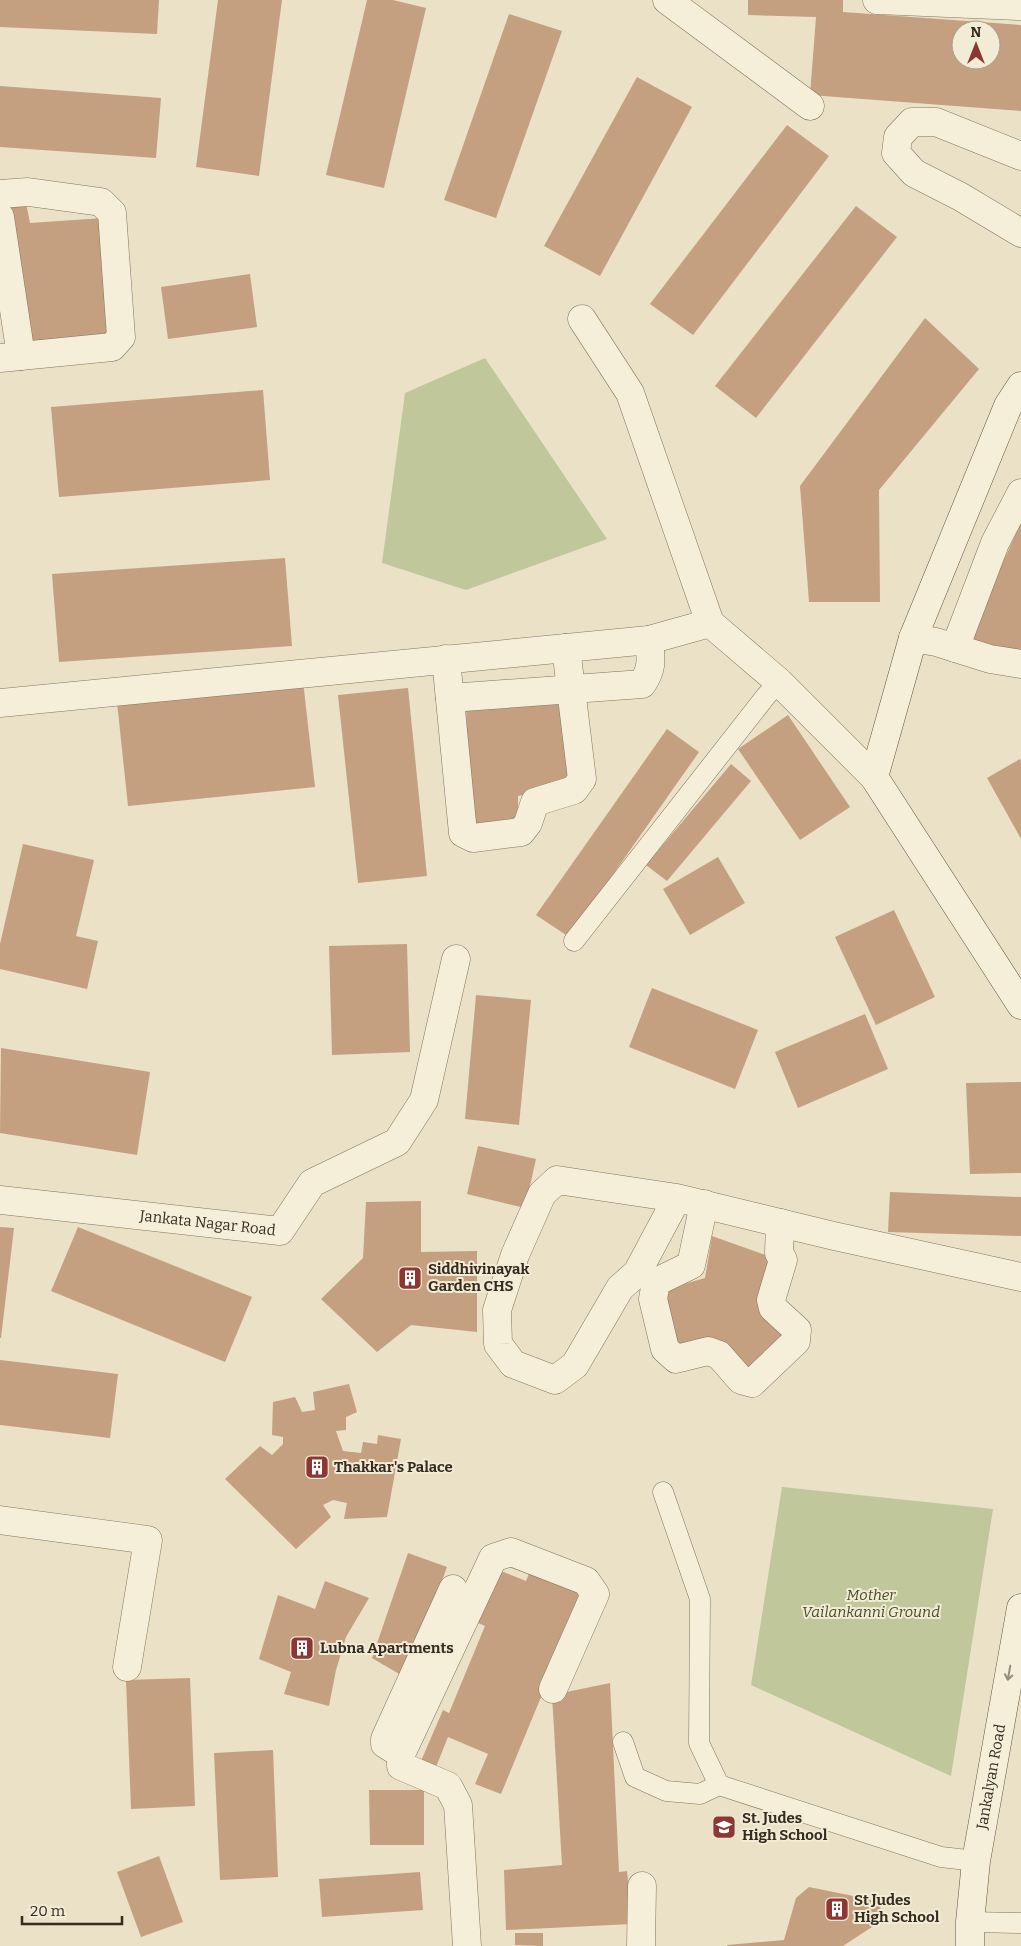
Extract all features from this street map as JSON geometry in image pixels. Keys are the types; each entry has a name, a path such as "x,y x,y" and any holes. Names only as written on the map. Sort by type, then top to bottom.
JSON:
{"street":[{"path":"667,0 810,106"},
{"path":"877,0 1019,6 1021,4"},
{"path":"1021,156 936,122 912,122 898,137 896,153 914,173 961,197 1021,233"},
{"path":"0,194 28,192 101,202 112,213 121,336 112,347 10,357 0,218"},
{"path":"582,319 630,393 710,623 779,682 874,776 1021,1005"},
{"path":"874,776 913,638 1008,406 1021,386"},
{"path":"955,648 996,544 1021,493"},
{"path":"0,703 649,640 710,623"},
{"path":"913,638 936,642 990,659 1021,664"},
{"path":"450,698 642,684 650,673 649,640"},
{"path":"446,660 462,833 473,838 521,832 528,823 535,802 574,790 582,779 585,689 593,645"},
{"path":"553,649 585,689"},
{"path":"545,691 553,649"},
{"name":"Jankata Nagar Road","path":"0,1200 280,1231 312,1183 397,1142 424,1100 456,959"},
{"path":"677,1198 636,1273 620,1288 575,1365 555,1380 513,1364 498,1344 497,1310 515,1255 542,1194 557,1180 677,1198 1021,1277"},
{"path":"704,1204 691,1265 656,1282 653,1299 665,1349 676,1359 708,1351 719,1355 741,1380 752,1383 796,1341 797,1330 772,1308 772,1300 782,1260 779,1253 780,1223"},
{"path":"0,1520 148,1540 127,1667"},
{"path":"467,1946 458,1805 448,1786 401,1766 401,1754 493,1558 510,1552 586,1580 595,1594 553,1689"},
{"path":"401,1754 384,1744 384,1739 452,1589"},
{"name":"Jankalyan Road","path":"970,1934 976,1861 1021,1608"},
{"path":"641,1946 642,1886"}],"lane":[{"path":"574,941 766,696 779,682"},
{"path":"663,1492 700,1599 699,1743 719,1785"},
{"path":"623,1742 635,1778 666,1791 700,1794 719,1785 941,1857 976,1861"},
{"path":"970,1934 1021,1923"}],"green space":[{"path":"485,358 607,539 466,590 382,563 405,393"},
{"name":"Mother Vailankanni Ground","path":"782,1487 993,1509 951,1776 751,1685"}],"building":[{"path":"0,0 159,0 157,34 0,27"},
{"path":"218,0 282,0 259,176 196,167"},
{"path":"367,0 393,0 426,8 384,188 326,175"},
{"path":"748,0 843,0 843,12 953,20 951,20 951,70 1001,70 1001,24 1021,25 1021,111 810,95 816,17 748,15"},
{"path":"509,14 562,31 496,218 444,200"},
{"path":"637,77 692,107 600,276 544,246"},
{"path":"0,86 161,98 156,158 0,147"},
{"path":"787,125 829,156 693,335 650,304"},
{"path":"26,203 30,223 104,218 112,339 26,349 10,206"},
{"path":"856,206 897,237 756,418 715,386"},
{"path":"250,274 257,327 168,339 161,287"},
{"path":"925,318 979,369 879,490 880,602 809,602 800,486"},
{"path":"263,390 270,480 59,497 51,407"},
{"path":"1021,523 1021,657 968,638"},
{"path":"285,558 292,646 59,662 52,574"},
{"path":"303,681 315,787 128,806 117,702"},
{"path":"408,688 427,876 358,883 338,695"},
{"path":"566,693 574,779 518,796 518,825 470,829 466,706"},
{"path":"788,715 850,807 800,840 738,749"},
{"path":"667,729 699,752 569,937 536,915"},
{"path":"1020,759 1021,761 1021,839 987,778"},
{"path":"731,764 751,781 667,881 646,865"},
{"path":"23,844 94,860 76,936 98,941 87,989 0,969 0,944"},
{"path":"718,857 745,903 690,935 663,889"},
{"path":"894,910 935,997 876,1025 835,937"},
{"path":"407,944 410,1052 332,1055 329,946"},
{"path":"652,988 758,1030 735,1089 629,1047"},
{"path":"476,995 531,1000 519,1125 465,1119"},
{"path":"865,1014 888,1069 798,1108 775,1052"},
{"path":"1,1048 150,1072 137,1155 0,1133"},
{"path":"1021,1082 1021,1173 970,1174 966,1083"},
{"path":"478,1146 536,1159 525,1208 467,1194"},
{"path":"890,1192 1021,1197 1021,1236 888,1232"},
{"name":"Siddhivinayak Garden CHS","path":"421,1201 421,1252 477,1251 477,1332 411,1325 377,1352 321,1299 363,1258 366,1202"},
{"path":"0,1227 14,1228 1,1338 0,1338"},
{"path":"78,1227 252,1297 225,1362 51,1291"},
{"path":"712,1236 777,1259 761,1306 794,1337 748,1378 718,1339 678,1349 663,1290 705,1278"},
{"path":"0,1360 118,1374 110,1438 0,1425"},
{"name":"Thakkar's Palace","path":"349,1384 357,1412 346,1417 346,1430 336,1431 343,1451 361,1453 363,1442 377,1444 378,1435 401,1439 387,1517 344,1519 347,1503 333,1500 323,1505 331,1517 296,1549 225,1479 260,1446 272,1455 283,1444 283,1437 272,1435 273,1402 295,1397 302,1412 315,1410 313,1392"},
{"path":"408,1553 447,1567 406,1678 372,1658"},
{"path":"532,1566 586,1588 501,1794 475,1784 488,1754 448,1737 436,1767 421,1761 443,1710 449,1713 485,1626 478,1623 501,1571 526,1581"},
{"name":"Lubna Apartments","path":"325,1581 369,1598 346,1637 336,1670 329,1706 284,1694 291,1672 259,1659 278,1595 315,1609"},
{"path":"190,1678 195,1806 131,1809 126,1680"},
{"path":"610,1683 619,1872 627,1871 632,1924 506,1930 504,1870 562,1865 552,1695"},
{"path":"273,1750 278,1877 220,1880 214,1753"},
{"path":"369,1790 424,1790 424,1845 370,1845"},
{"path":"159,1856 183,1922 141,1937 117,1872"},
{"path":"420,1872 423,1910 322,1917 319,1879"},
{"name":"St Judes High School","path":"809,1887 878,1901 884,1919 843,1946 727,1946 784,1940 796,1898"},
{"path":"515,1933 543,1933 543,1946 515,1945"}],"place":[{"name":"Siddhivinayak Garden CHS","path":"410,1278"},
{"name":"Thakkar's Palace","path":"317,1467"},
{"name":"Lubna Apartments","path":"302,1648"},
{"name":"St. Judes High School","path":"724,1827"},
{"name":"St Judes High School","path":"837,1909"}]}
